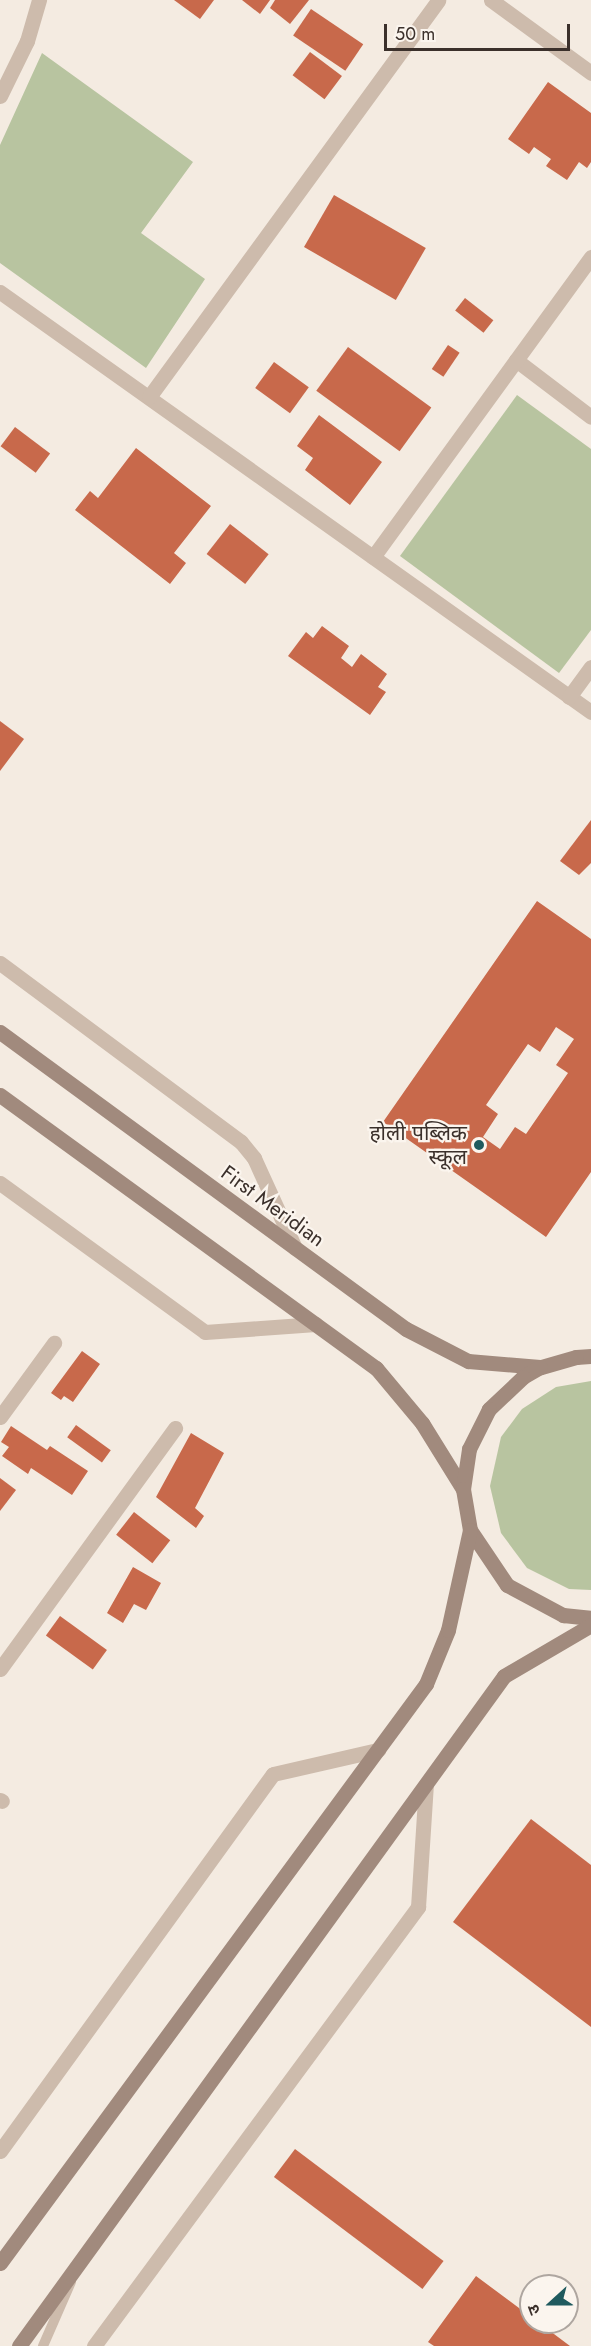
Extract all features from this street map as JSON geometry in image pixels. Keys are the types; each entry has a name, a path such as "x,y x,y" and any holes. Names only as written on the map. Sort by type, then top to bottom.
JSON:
{"street":[{"path":"0,96 27,41 39,0"},
{"path":"149,397 438,0"},
{"path":"491,0 591,74"},
{"path":"373,557 591,257"},
{"path":"0,292 591,712"},
{"path":"516,360 591,417"},
{"path":"570,697 591,667"},
{"path":"0,963 241,1142 255,1158 295,1248"},
{"name":"First Meridian","path":"0,1032 406,1329 468,1361 540,1367"},
{"path":"0,1095 376,1368 422,1423 463,1489"},
{"path":"0,1183 205,1332 316,1324"},
{"path":"0,1417 54,1343"},
{"path":"591,1356 576,1357 540,1367 523,1377 489,1409 469,1449 463,1489 471,1530 507,1585 563,1615 591,1618"},
{"path":"0,1669 175,1428"},
{"path":"0,2263 426,1684 448,1630 471,1530"},
{"path":"19,2346 504,1676 591,1625"},
{"path":"0,2151 273,1774 378,1750"},
{"path":"93,2346 418,1907 426,1784"}],"lane":[{"path":"0,2248 25,2228"},
{"path":"43,2346 80,2262"}],"green space":[{"path":"42,53 193,162 141,233 205,279 146,368 0,263 0,145"},
{"path":"517,395 591,449 591,630 559,673 400,556"},
{"path":"591,1381 591,1590 569,1589 527,1568 501,1533 490,1486 501,1437 522,1409 556,1387"}],"building":[{"path":"174,0 214,0 200,19"},
{"path":"242,0 270,0 260,14"},
{"path":"275,0 309,0 290,24 270,8"},
{"path":"311,9 363,44 345,71 293,36"},
{"path":"310,52 342,76 324,99 293,75"},
{"path":"548,82 591,113 591,162 587,168 579,162 567,180 546,166 551,159 534,147 529,154 508,139"},
{"path":"334,195 426,248 396,300 304,247"},
{"path":"465,298 493,320 484,333 455,311"},
{"path":"448,345 460,353 443,377 432,369"},
{"path":"348,347 431,408 400,451 316,391"},
{"path":"274,362 309,387 290,413 255,388"},
{"path":"319,415 382,462 350,505 305,470 313,458 297,446"},
{"path":"15,427 50,453 36,473 1,446"},
{"path":"136,448 211,506 174,553 186,563 170,584 75,510 90,491 98,498"},
{"path":"230,524 269,554 245,584 207,554"},
{"path":"322,626 349,646 341,658 352,667 361,654 387,674 378,687 386,692 370,715 288,656 306,632 313,638"},
{"path":"0,721 24,739 0,771"},
{"path":"591,820 591,863 579,875 560,861"},
{"path":"537,901 591,939 591,1172 546,1237 383,1122","holes":["556,1027 574,1039 556,1065 568,1073 526,1134 515,1127 500,1149 483,1137 498,1114 486,1105 528,1044 540,1052"]},
{"path":"82,1351 100,1364 73,1402 64,1396 61,1400 51,1393"},
{"path":"76,1425 111,1450 102,1462 67,1437"},
{"path":"11,1426 47,1450 50,1446 88,1471 72,1495 31,1468 28,1474 2,1456 9,1447 1,1442"},
{"path":"191,1433 224,1453 195,1508 204,1516 196,1528 156,1497"},
{"path":"0,1478 16,1490 0,1511"},
{"path":"134,1512 170,1540 152,1563 116,1535"},
{"path":"133,1567 161,1583 146,1610 134,1604 123,1623 107,1613"},
{"path":"60,1616 107,1650 93,1670 46,1635"},
{"path":"531,1819 591,1865 591,2027 453,1922"},
{"path":"295,2149 444,2261 422,2289 274,2177"},
{"path":"476,2276 519,2308 519,2334 554,2334 570,2346 434,2346 428,2342"}],"place":[{"name":"होली पब्लिक स्कूल","path":"479,1145"}]}
